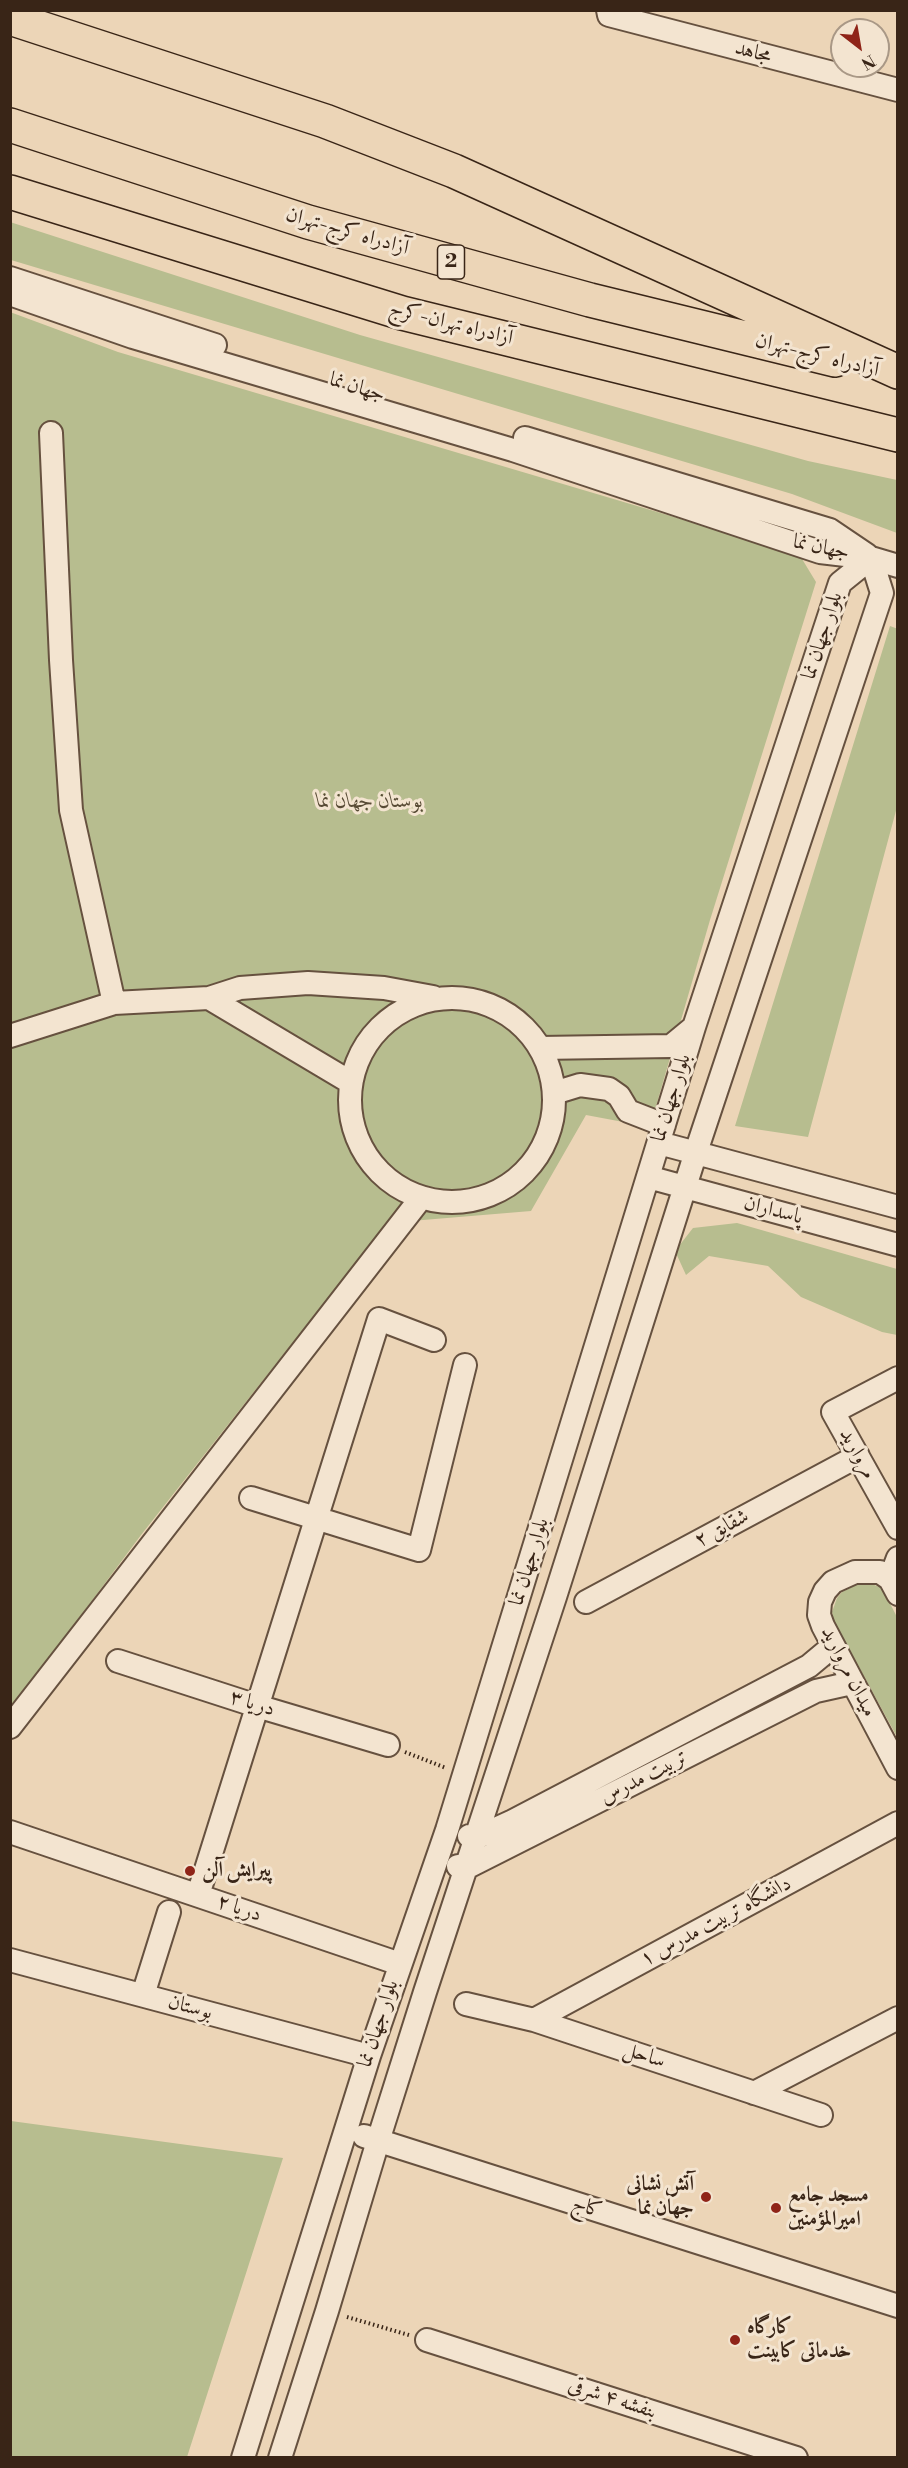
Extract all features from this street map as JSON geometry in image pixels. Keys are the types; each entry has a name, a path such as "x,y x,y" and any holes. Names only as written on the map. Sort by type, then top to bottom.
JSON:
{"highway":[{"path":"10,18 325,121 454,171 897,374"},
{"name":"آزادراه کرج-تهران","path":"10,125 308,222 590,300 897,374"},
{"name":"آزادراه تهران-کرج","path":"10,192 402,313 897,435"}],"street":[{"name":"مجاهد","path":"608,13 897,90"},
{"name":"جهان نما","path":"10,278 189,337 830,530 871,558"},
{"name":"جهان نما","path":"10,294 144,340 513,450 820,552 871,558"},
{"path":"51,433 61,660 71,810 114,1003"},
{"path":"871,558 897,566"},
{"name":"بلوار جهان نما","path":"243,2457 369,2056 447,1830 694,1028 840,583 871,558 882,593 696,1152 378,2141 280,2457"},
{"path":"10,1036 114,1003 209,998 240,988 308,983 384,988 437,998 468,998 497,1007 522,1024 540,1048 550,1070 554,1093 552,1121 542,1148 525,1171 503,1188 477,1199 449,1202 421,1198 394,1185 372,1165 357,1140 349,1111 350,1082 361,1052 380,1026 407,1008 437,998"},
{"path":"209,998 350,1082"},
{"path":"540,1048 671,1046 694,1028"},
{"name":"پاسداران","path":"554,1093 580,1085 609,1089 619,1096 628,1111 661,1134 696,1152 897,1208"},
{"name":"پاسداران","path":"648,1177 897,1245"},
{"path":"10,1727 421,1198"},
{"path":"198,1895 379,1319 434,1340"},
{"path":"251,1498 419,1550 465,1365"},
{"name":"مروارید","path":"897,1378 833,1412 897,1528"},
{"name":"شقایق ۲","path":"586,1602 858,1456"},
{"path":"894,1586 897,1558"},
{"name":"میدان مروارید","path":"894,1586 880,1572 855,1572 833,1582 825,1591 820,1602 819,1615 897,1768"},
{"name":"تربیت مدرس","path":"476,1838 808,1666 833,1646"},
{"name":"دریا ۳","path":"118,1661 388,1745"},
{"name":"تربیت مدرس","path":"466,1868 816,1691 852,1683"},
{"name":"۱ دانشگاه تربیت مدرس","path":"534,2020 897,1823"},
{"path":"447,1830 476,1838"},
{"name":"دریا ۲","path":"10,1832 399,1964"},
{"path":"436,1861 466,1868"},
{"path":"143,1995 169,1912"},
{"name":"بوستان","path":"10,1960 369,2056"},
{"name":"ساحل","path":"466,2004 534,2020 821,2115"},
{"path":"754,2093 897,2018"},
{"name":"کاج","path":"346,2130 897,2306"},
{"name":"بنفشه ۴ شرقی","path":"427,2340 796,2457"}],"path":[{"path":"388,1745 464,1776"},
{"path":"327,2311 427,2340"}],"green space":[{"path":"10,222 360,335 808,461 897,480 897,533 792,494 11,260"},
{"name":"بوستان جهان نما","path":"10,312 118,352 799,554 816,582 710,920 650,1127 586,1115 531,1211 387,1223 141,1535 11,1709"},
{"path":"890,626 898,629 897,807 808,1137 735,1126"},
{"path":"737,1223 897,1269 897,1335 882,1332 801,1297 768,1266 709,1256 686,1275 675,1251 693,1228"},
{"path":"869,1583 882,1588 897,1617 897,1737 834,1621 832,1612 842,1592 858,1584"},
{"path":"11,2121 283,2158 187,2457 11,2457"}],"place":[{"name":"پیرایش آلن","path":"190,1871"},
{"name":"آتش نشانی جهان نما","path":"706,2197"},
{"name":"مسجد جامع امیرالمؤمنین","path":"776,2208"},
{"name":"کارگاه خدماتی کابینت","path":"735,2340"}]}
